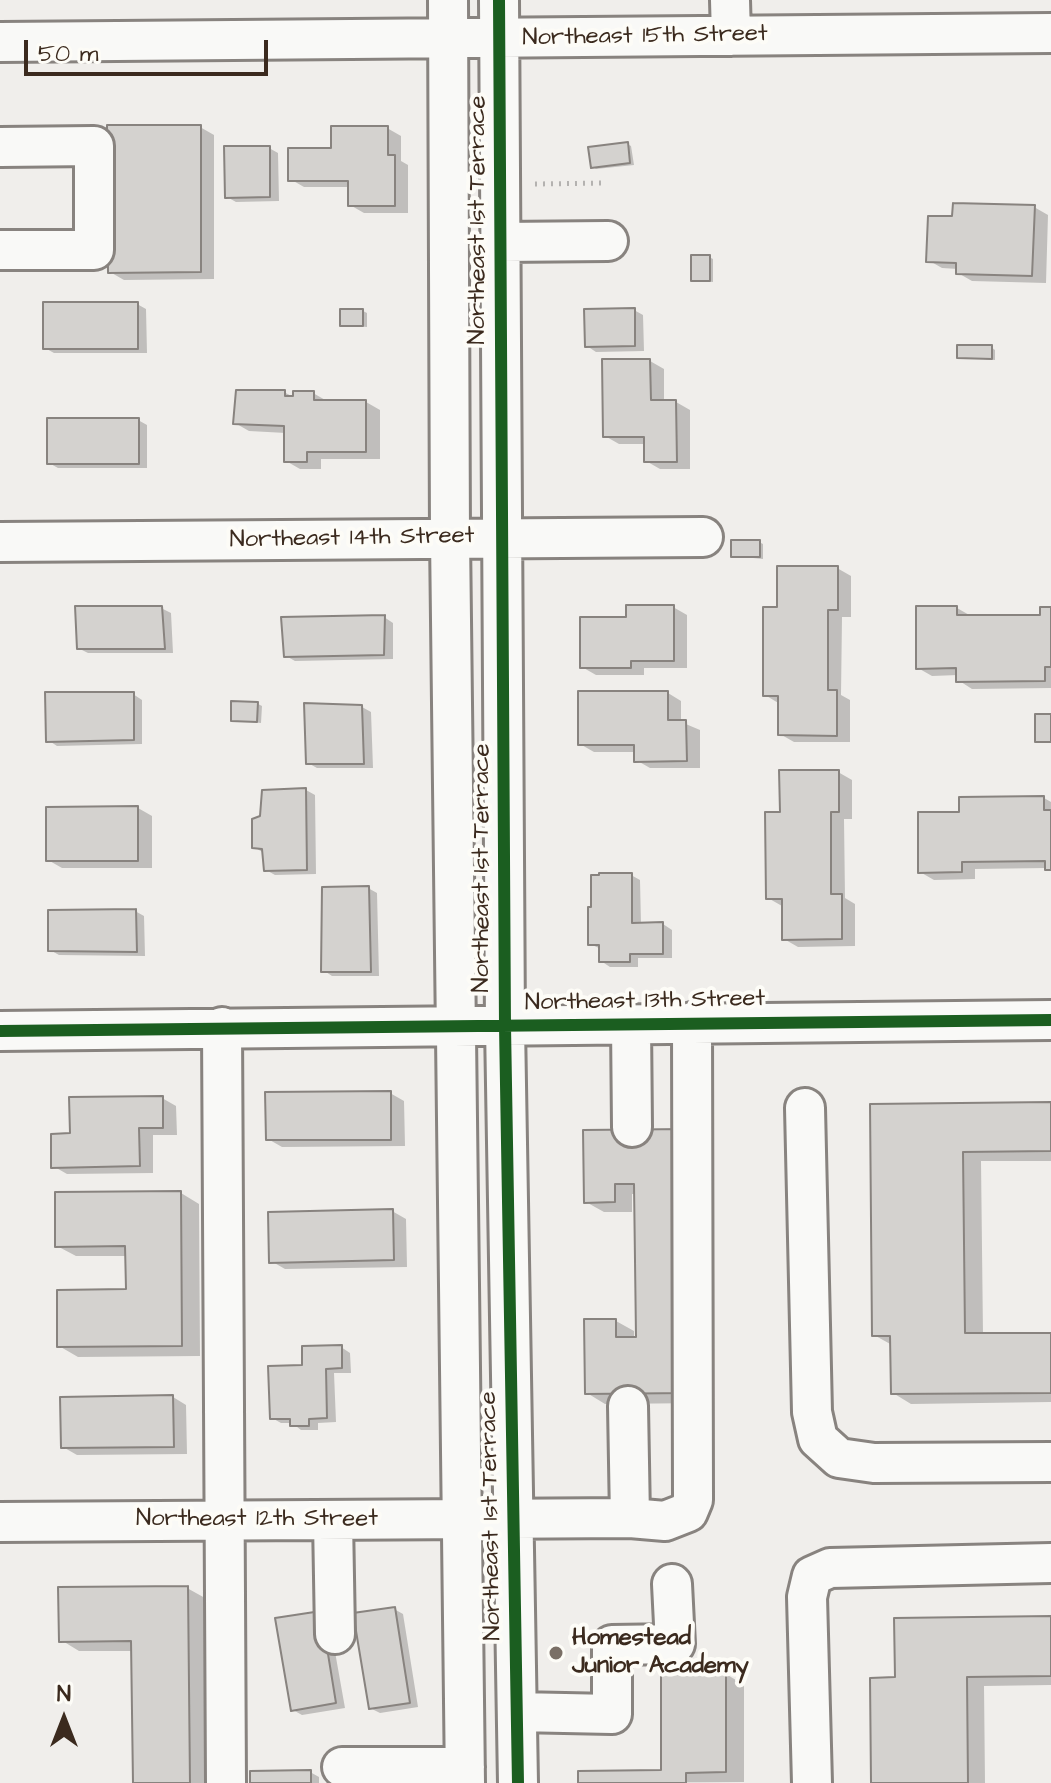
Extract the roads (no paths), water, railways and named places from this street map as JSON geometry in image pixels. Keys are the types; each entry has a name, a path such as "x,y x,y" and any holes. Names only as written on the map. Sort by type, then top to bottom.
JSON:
{"street":[{"name":"Northeast 1st Terrace","path":"448,0 450,537 465,1775"},
{"name":"Northeast 1st Terrace","path":"499,0 505,1026 518,1783"},
{"name":"Northeast 15th Street","path":"0,42 500,38 731,18 1051,33"},
{"path":"0,147 94,146 94,250 0,250"},
{"path":"501,242 608,241"},
{"name":"Northeast 14th Street","path":"0,542 703,537"},
{"name":"Northeast 13th Street","path":"0,1031 1051,1020"},
{"name":"Northeast 12th Street","path":"0,1522 460,1518 630,1518 665,1521 688,1512 693,1500 694,1413 692,1022"},
{"path":"631,1024 632,1127"},
{"path":"222,1027 226,1783"},
{"path":"805,1108 812,1412 818,1439 839,1458 874,1463 1051,1462"},
{"path":"628,1406 630,1518"},
{"path":"333,1520 335,1634"},
{"path":"812,1783 807,1597 812,1576 830,1568 1051,1563"},
{"path":"517,1712 612,1714 612,1645 675,1644 672,1584"},
{"path":"342,1767 465,1775"}],"place":[{"name":"Homestead Junior Academy","path":"556,1653"}]}
